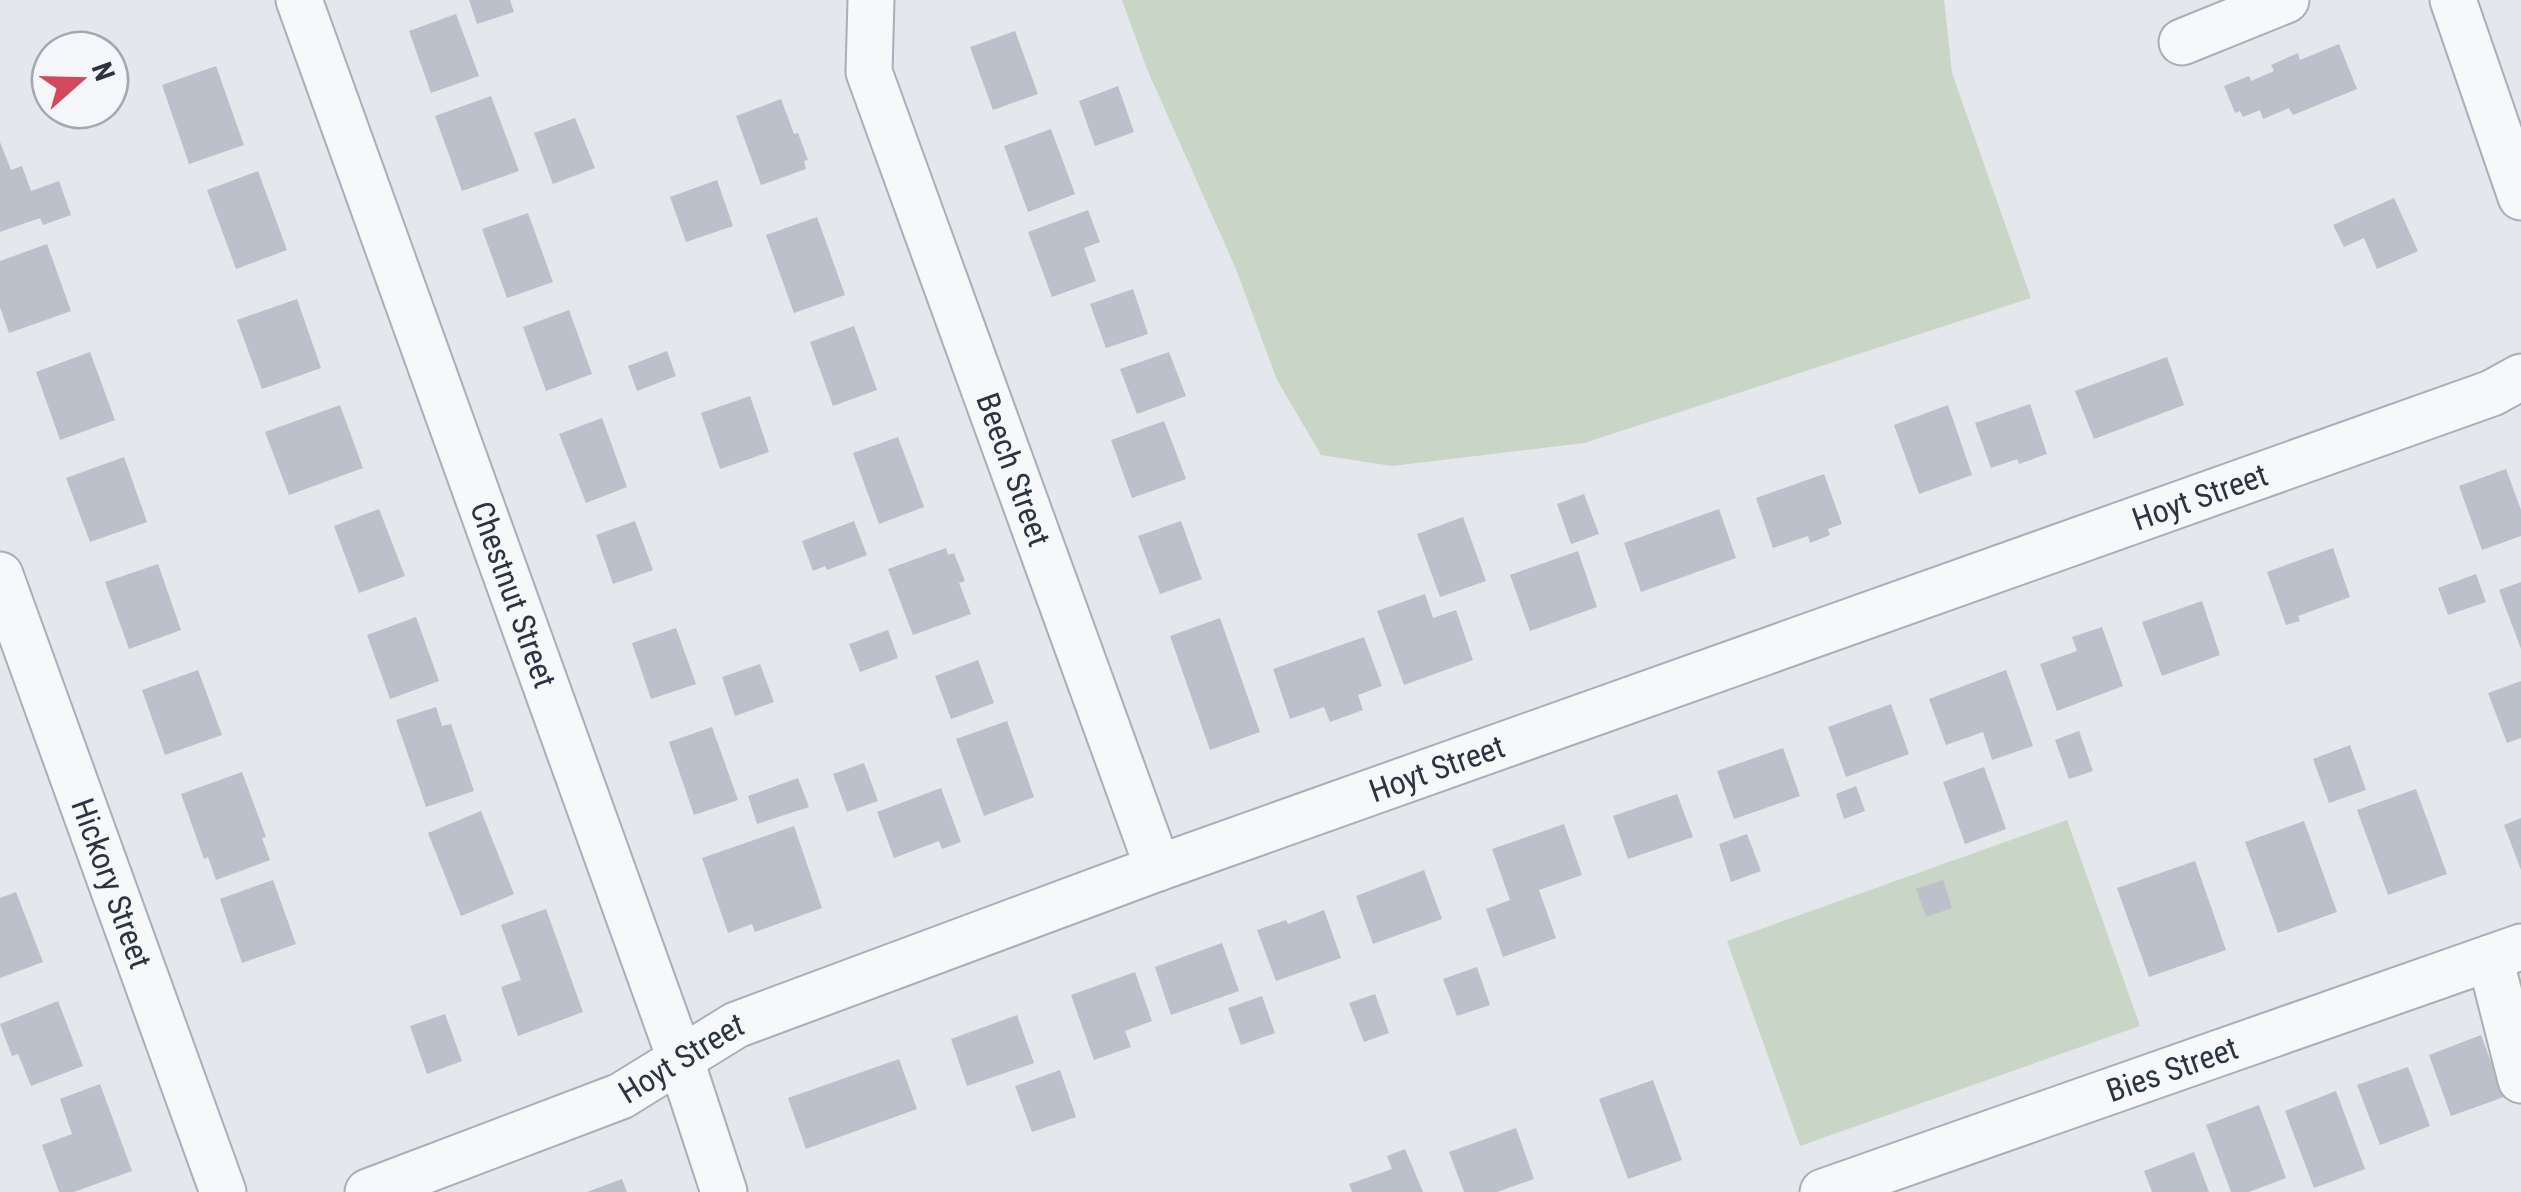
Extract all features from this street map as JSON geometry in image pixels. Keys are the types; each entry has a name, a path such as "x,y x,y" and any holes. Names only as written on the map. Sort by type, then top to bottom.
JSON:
{"street":[{"name":"Chestnut Street","path":"299,0 680,1058 724,1192"},
{"name":"Beech Street","path":"871,0 869,72 1158,868"},
{"path":"2182,42 2286,0"},
{"path":"2452,0 2521,197"},
{"name":"Hoyt Street","path":"368,1192 622,1096 736,1026 1158,868 2473,400 2521,377"},
{"name":"Hickory Street","path":"0,575 223,1192"},
{"path":"2505,952 2521,1080"},
{"name":"Bies Street","path":"1823,1192 2505,952"}],"green space":[{"path":"1122,0 1944,0 1952,73 2031,298 1584,443 1392,466 1321,455 1277,380 1236,269 1147,69"},
{"path":"2067,820 2140,1026 1800,1146 1727,941"}],"building":[{"path":"469,0 510,0 514,12 477,24"},
{"path":"456,14 479,76 431,93 409,31"},
{"path":"1015,31 1038,94 993,110 970,47"},
{"path":"2339,44 2357,89 2293,115 2289,108 2263,119 2260,110 2243,117 2240,111 2235,113 2224,86 2274,71 2271,65 2298,53 2300,60"},
{"path":"216,66 244,145 189,164 162,85"},
{"path":"1118,86 1134,132 1095,146 1079,101"},
{"path":"491,96 519,171 462,191 435,116"},
{"path":"781,99 808,160 804,161 806,169 761,185 736,116"},
{"path":"575,118 595,168 553,184 534,133"},
{"path":"1051,129 1075,194 1028,212 1004,146"},
{"path":"0,142 11,170 22,166 31,191 59,181 71,215 43,225 40,218 0,232"},
{"path":"258,171 287,250 236,269 207,190"},
{"path":"717,180 733,226 686,242 670,197"},
{"path":"2394,198 2418,251 2377,269 2364,238 2344,247 2333,225"},
{"path":"1088,210 1100,242 1084,248 1096,281 1052,297 1028,232"},
{"path":"528,213 553,282 507,298 482,229"},
{"path":"817,217 845,295 794,313 766,235"},
{"path":"47,244 71,311 9,333 0,307 0,261"},
{"path":"1133,289 1148,334 1106,348 1090,304"},
{"path":"297,299 321,368 262,389 237,320"},
{"path":"569,310 592,374 546,391 523,327"},
{"path":"854,326 877,390 833,406 810,342"},
{"path":"667,351 676,376 637,391 628,366"},
{"path":"90,352 115,420 60,440 36,372"},
{"path":"1169,352 1186,396 1137,414 1120,369"},
{"path":"2167,357 2184,405 2094,439 2075,391"},
{"path":"750,396 769,452 720,469 701,413"},
{"path":"2030,404 2047,454 1991,468 1975,423"},
{"path":"340,405 363,468 289,495 265,432"},
{"path":"1948,405 1972,475 1919,494 1894,425"},
{"path":"602,418 627,487 586,503 559,434"},
{"path":"1164,421 1186,479 1132,498 1111,440"},
{"path":"898,437 924,507 879,524 853,453"},
{"path":"124,457 147,522 90,542 66,478"},
{"path":"2506,469 2521,510 2521,536 2482,550 2459,486"},
{"path":"1824,474 1842,524 1828,529 1830,535 1810,543 1808,536 1773,548 1756,498"},
{"path":"1584,494 1599,534 1571,544 1557,504"},
{"path":"379,509 405,576 359,593 334,526"},
{"path":"1719,509 1736,558 1641,592 1624,543"},
{"path":"1463,517 1486,581 1440,597 1417,534"},
{"path":"635,521 653,570 613,584 596,535"},
{"path":"854,521 867,555 827,570 825,566 813,571 802,541"},
{"path":"1181,521 1202,579 1160,594 1138,536"},
{"path":"946,548 948,555 954,553 965,581 959,583 971,614 913,635 888,569"},
{"path":"2333,548 2350,597 2298,616 2300,621 2286,625 2267,572"},
{"path":"1578,551 1597,607 1530,631 1510,575"},
{"path":"158,564 181,630 129,649 105,582"},
{"path":"2476,574 2486,602 2448,615 2438,588"},
{"path":"2521,582 2521,649 2499,590"},
{"path":"1425,594 1433,618 1456,610 1473,660 1404,685 1377,611"},
{"path":"2202,601 2220,655 2162,676 2142,622"},
{"path":"416,617 439,681 390,699 367,635"},
{"path":"1220,618 1260,732 1210,750 1170,636"},
{"path":"2102,627 2123,686 2057,711 2040,664 2077,651 2072,637"},
{"path":"676,628 696,684 651,699 632,643"},
{"path":"888,630 898,658 860,672 849,644"},
{"path":"1364,637 1382,686 1358,695 1363,710 1330,722 1324,707 1290,719 1273,669"},
{"path":"978,660 994,703 951,719 935,676"},
{"path":"760,664 774,702 735,716 722,677"},
{"path":"198,670 222,735 165,755 142,690"},
{"path":"2006,670 2033,746 1992,760 1983,732 1946,745 1929,699"},
{"path":"2521,681 2521,738 2507,743 2488,693"},
{"path":"1891,704 1909,754 1846,777 1828,727"},
{"path":"436,707 442,726 451,724 474,791 426,807 396,720"},
{"path":"1007,721 1034,797 984,816 956,739"},
{"path":"712,727 738,800 694,815 669,742"},
{"path":"2079,731 2093,771 2069,779 2055,740"},
{"path":"2350,745 2366,790 2329,803 2313,759"},
{"path":"1783,748 1800,796 1734,819 1717,771"},
{"path":"864,763 878,801 847,812 833,774"},
{"path":"1984,767 2006,829 1965,844 1943,782"},
{"path":"242,772 266,837 262,838 270,860 216,880 208,857 204,859 181,794"},
{"path":"798,778 809,807 757,824 748,796"},
{"path":"1856,786 1865,811 1844,819 1836,794"},
{"path":"941,788 961,842 942,849 939,841 894,858 877,812"},
{"path":"2416,789 2447,874 2388,895 2357,810"},
{"path":"1677,794 1693,837 1628,859 1613,816"},
{"path":"481,811 514,894 461,916 428,833"},
{"path":"2521,818 2521,870 2504,825"},
{"path":"2304,821 2337,912 2278,933 2245,842"},
{"path":"1564,824 1582,875 1539,890 1556,938 1503,957 1486,909 1510,900 1492,849"},
{"path":"794,826 822,908 755,932 752,924 728,933 702,858"},
{"path":"1747,834 1761,871 1731,882 1719,844"},
{"path":"2195,861 2226,950 2149,977 2117,888"},
{"path":"1424,870 1442,919 1373,944 1356,896"},
{"path":"273,880 296,944 242,963 220,899"},
{"path":"1943,880 1952,908 1926,917 1916,889"},
{"path":"16,892 43,962 0,978 0,898"},
{"path":"546,909 583,1012 518,1036 501,987 521,980 501,925"},
{"path":"1324,910 1341,958 1276,981 1257,930 1286,920 1288,924"},
{"path":"1222,943 1239,991 1171,1015 1155,967"},
{"path":"1477,967 1490,1005 1457,1016 1443,979"},
{"path":"1135,972 1152,1021 1125,1031 1131,1047 1094,1060 1071,995"},
{"path":"1375,994 1389,1033 1364,1042 1349,1003"},
{"path":"1262,996 1275,1033 1241,1045 1228,1008"},
{"path":"58,1001 83,1066 31,1086 18,1054 12,1056 0,1024"},
{"path":"445,1014 462,1061 427,1074 410,1026"},
{"path":"1017,1015 1034,1063 967,1086 951,1039"},
{"path":"2481,1035 2504,1097 2451,1116 2429,1055"},
{"path":"899,1059 917,1109 806,1149 788,1098"},
{"path":"2408,1067 2430,1126 2380,1145 2357,1085"},
{"path":"1060,1070 1076,1117 1032,1132 1015,1086"},
{"path":"1653,1080 1682,1160 1628,1179 1599,1099"},
{"path":"100,1084 132,1171 74,1192 59,1192 42,1145 72,1134 60,1099"},
{"path":"2336,1091 2365,1169 2314,1188 2285,1111"},
{"path":"2259,1105 2286,1178 2249,1192 2231,1192 2206,1125"},
{"path":"1516,1128 1534,1179 1497,1192 1464,1192 1449,1152"},
{"path":"1405,1149 1423,1192 1352,1192 1349,1184 1392,1169 1387,1156"},
{"path":"2194,1152 2209,1192 2152,1192 2144,1171"},
{"path":"622,1179 627,1192 587,1192"}]}
